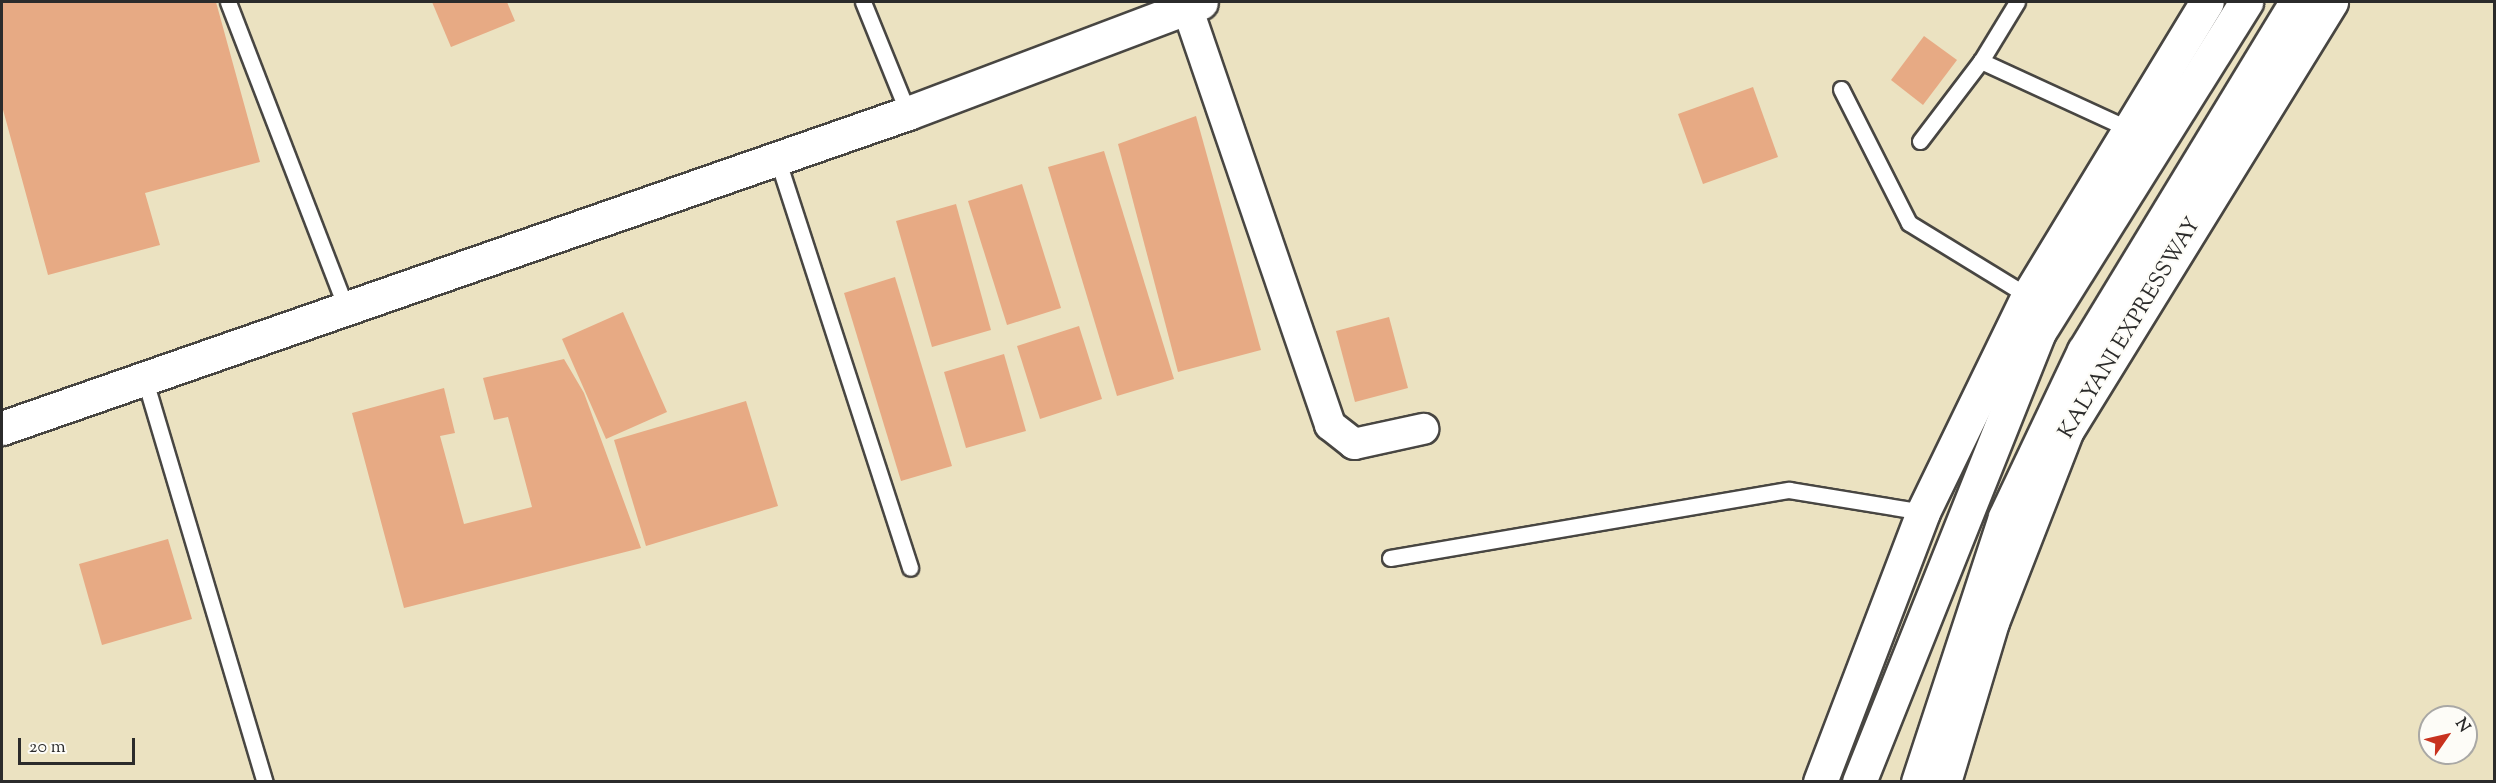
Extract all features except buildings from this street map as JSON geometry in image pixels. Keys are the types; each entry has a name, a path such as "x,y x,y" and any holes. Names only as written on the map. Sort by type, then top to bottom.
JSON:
{"main road":[{"path":"1820,782 1923,512 2028,296 2127,128 2207,2"},
{"path":"1859,782 2039,332 2246,2"},
{"path":"1918,782 2005,516 2084,351 2296,2"},
{"name":"KALYANI EXPRESSWAY","path":"1944,782 1992,622 2067,430 2331,2"},
{"path":"2,428 776,155 908,113 1194,4"}],"street":[{"path":"1194,4 1330,425 1354,444 1423,429"}],"lane":[{"path":"228,2 345,306"},
{"path":"863,2 908,113"},
{"path":"1920,141 1981,62 2017,2"},
{"path":"1981,62 2127,128"},
{"path":"1841,89 1909,223 2028,296"},
{"path":"776,155 910,568"},
{"path":"144,377 265,782"},
{"path":"1390,558 1789,490 1923,512"}]}
